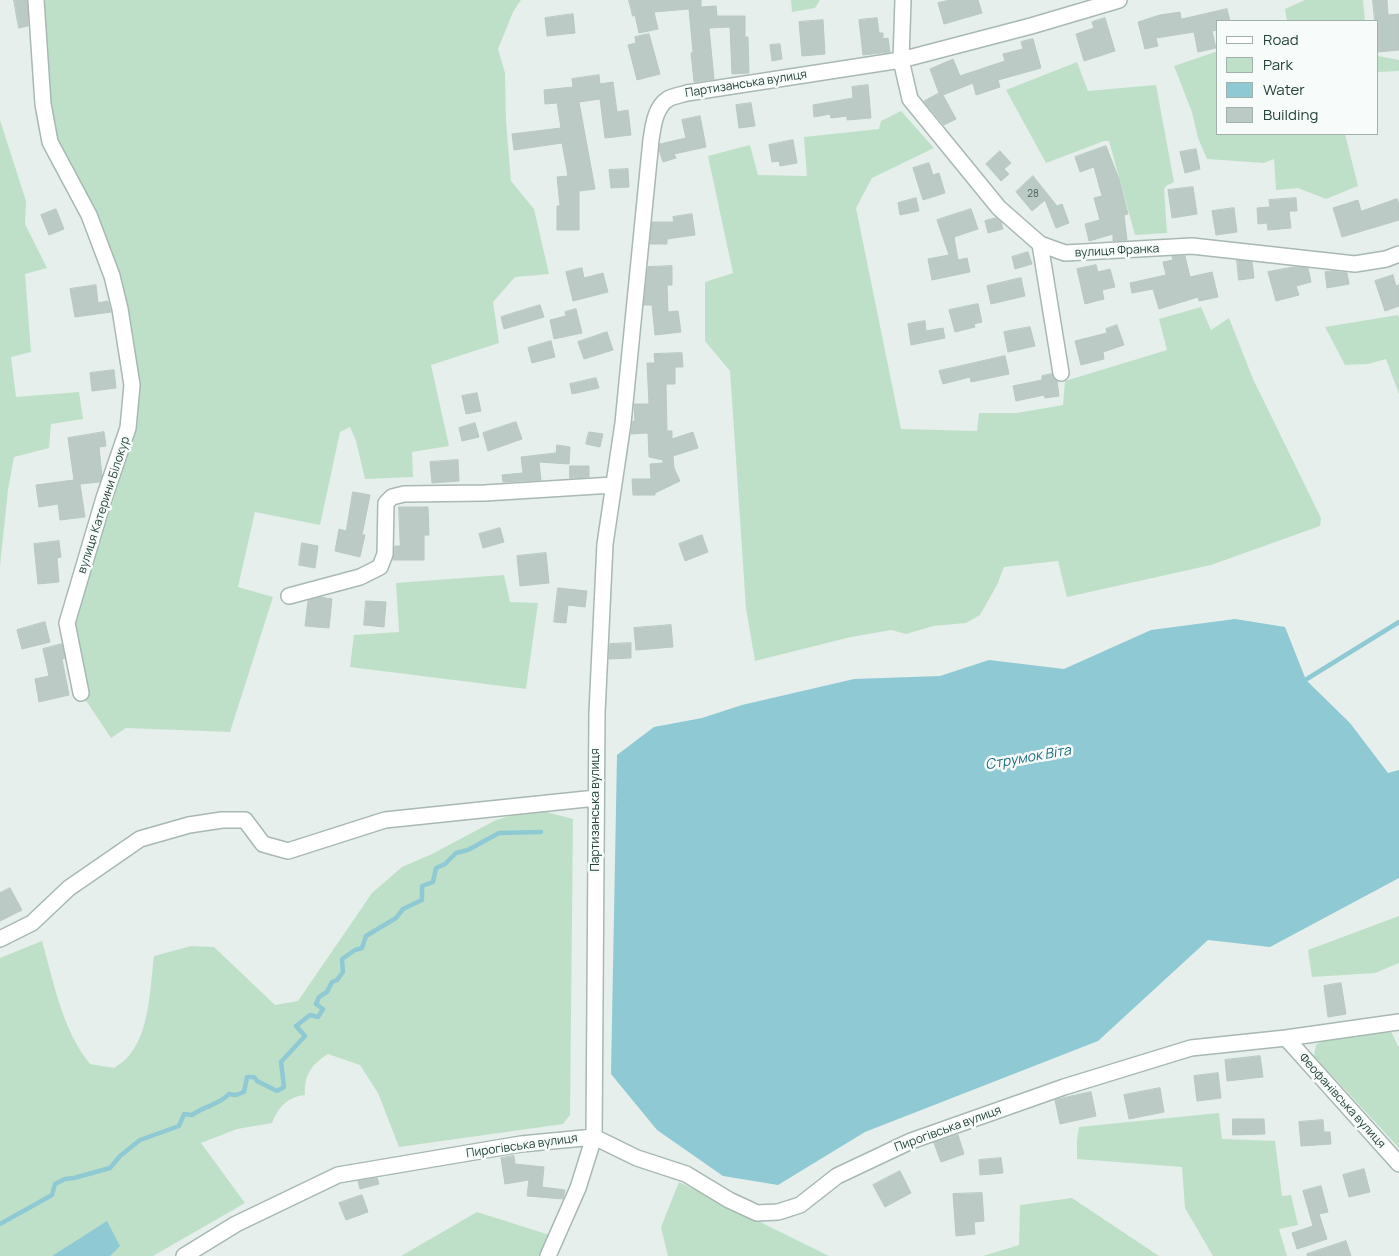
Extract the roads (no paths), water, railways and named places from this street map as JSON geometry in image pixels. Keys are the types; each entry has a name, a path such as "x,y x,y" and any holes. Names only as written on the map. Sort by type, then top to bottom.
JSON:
{"street":[{"name":"вулиця Катерини Білокур","path":"36,0 43,104 50,142 89,216 112,276 120,309 132,385 128,428 104,498 67,622 81,693"},
{"name":"вулиця Франка","path":"903,0 901,60 910,99 999,208 1040,244 1065,254 1192,246 1356,264 1386,259 1399,254"},
{"name":"Партизанська вулиця","path":"548,1256 578,1188 594,1137 597,714 605,544 623,423 651,140 659,109 667,100 687,93 901,60 1119,0"},
{"path":"1040,244 1062,373"},
{"path":"289,596 360,577 380,567 385,554 386,503 392,497 404,494 485,493 613,485"},
{"path":"0,939 32,923 69,888 140,839 188,825 222,820 245,820 263,844 288,850 385,820 596,798"},
{"name":"Пирогівська вулиця","path":"184,1256 236,1224 338,1175 521,1144 594,1137 637,1158 686,1174 729,1200 757,1213 778,1212 800,1205 838,1176 911,1141 1064,1087 1191,1048 1286,1038 1399,1022"},
{"name":"Феофанівська вулиця","path":"1286,1038 1399,1164"}],"water":[{"path":"1235,619 1285,627 1306,680 1350,723 1388,773 1399,770 1399,878 1270,947 1208,940 1098,1041 865,1132 778,1185 723,1176 657,1130 611,1074 617,755 654,727 702,718 742,705 854,679 940,676 989,660 1064,669 1151,630"},
{"path":"107,1221 120,1246 110,1256 52,1256"}],"waterway":[{"name":"Струмок Віта","path":"1302,682 1399,622"},
{"name":"Струмок Віта","path":"0,1224 52,1195 55,1184 65,1179 110,1168 120,1156 140,1140 179,1126 184,1114 192,1115 221,1101 229,1094 236,1095 244,1092 247,1077 254,1077 257,1081 277,1091 284,1087 281,1062 305,1036 296,1026 310,1015 318,1017 323,1009 316,1004 319,997 327,992 332,982 337,980 343,972 342,959 355,950 362,948 366,936 396,918 403,909 422,900 422,886 433,882 436,868 445,864 456,853 468,850 499,833 541,832"}]}
